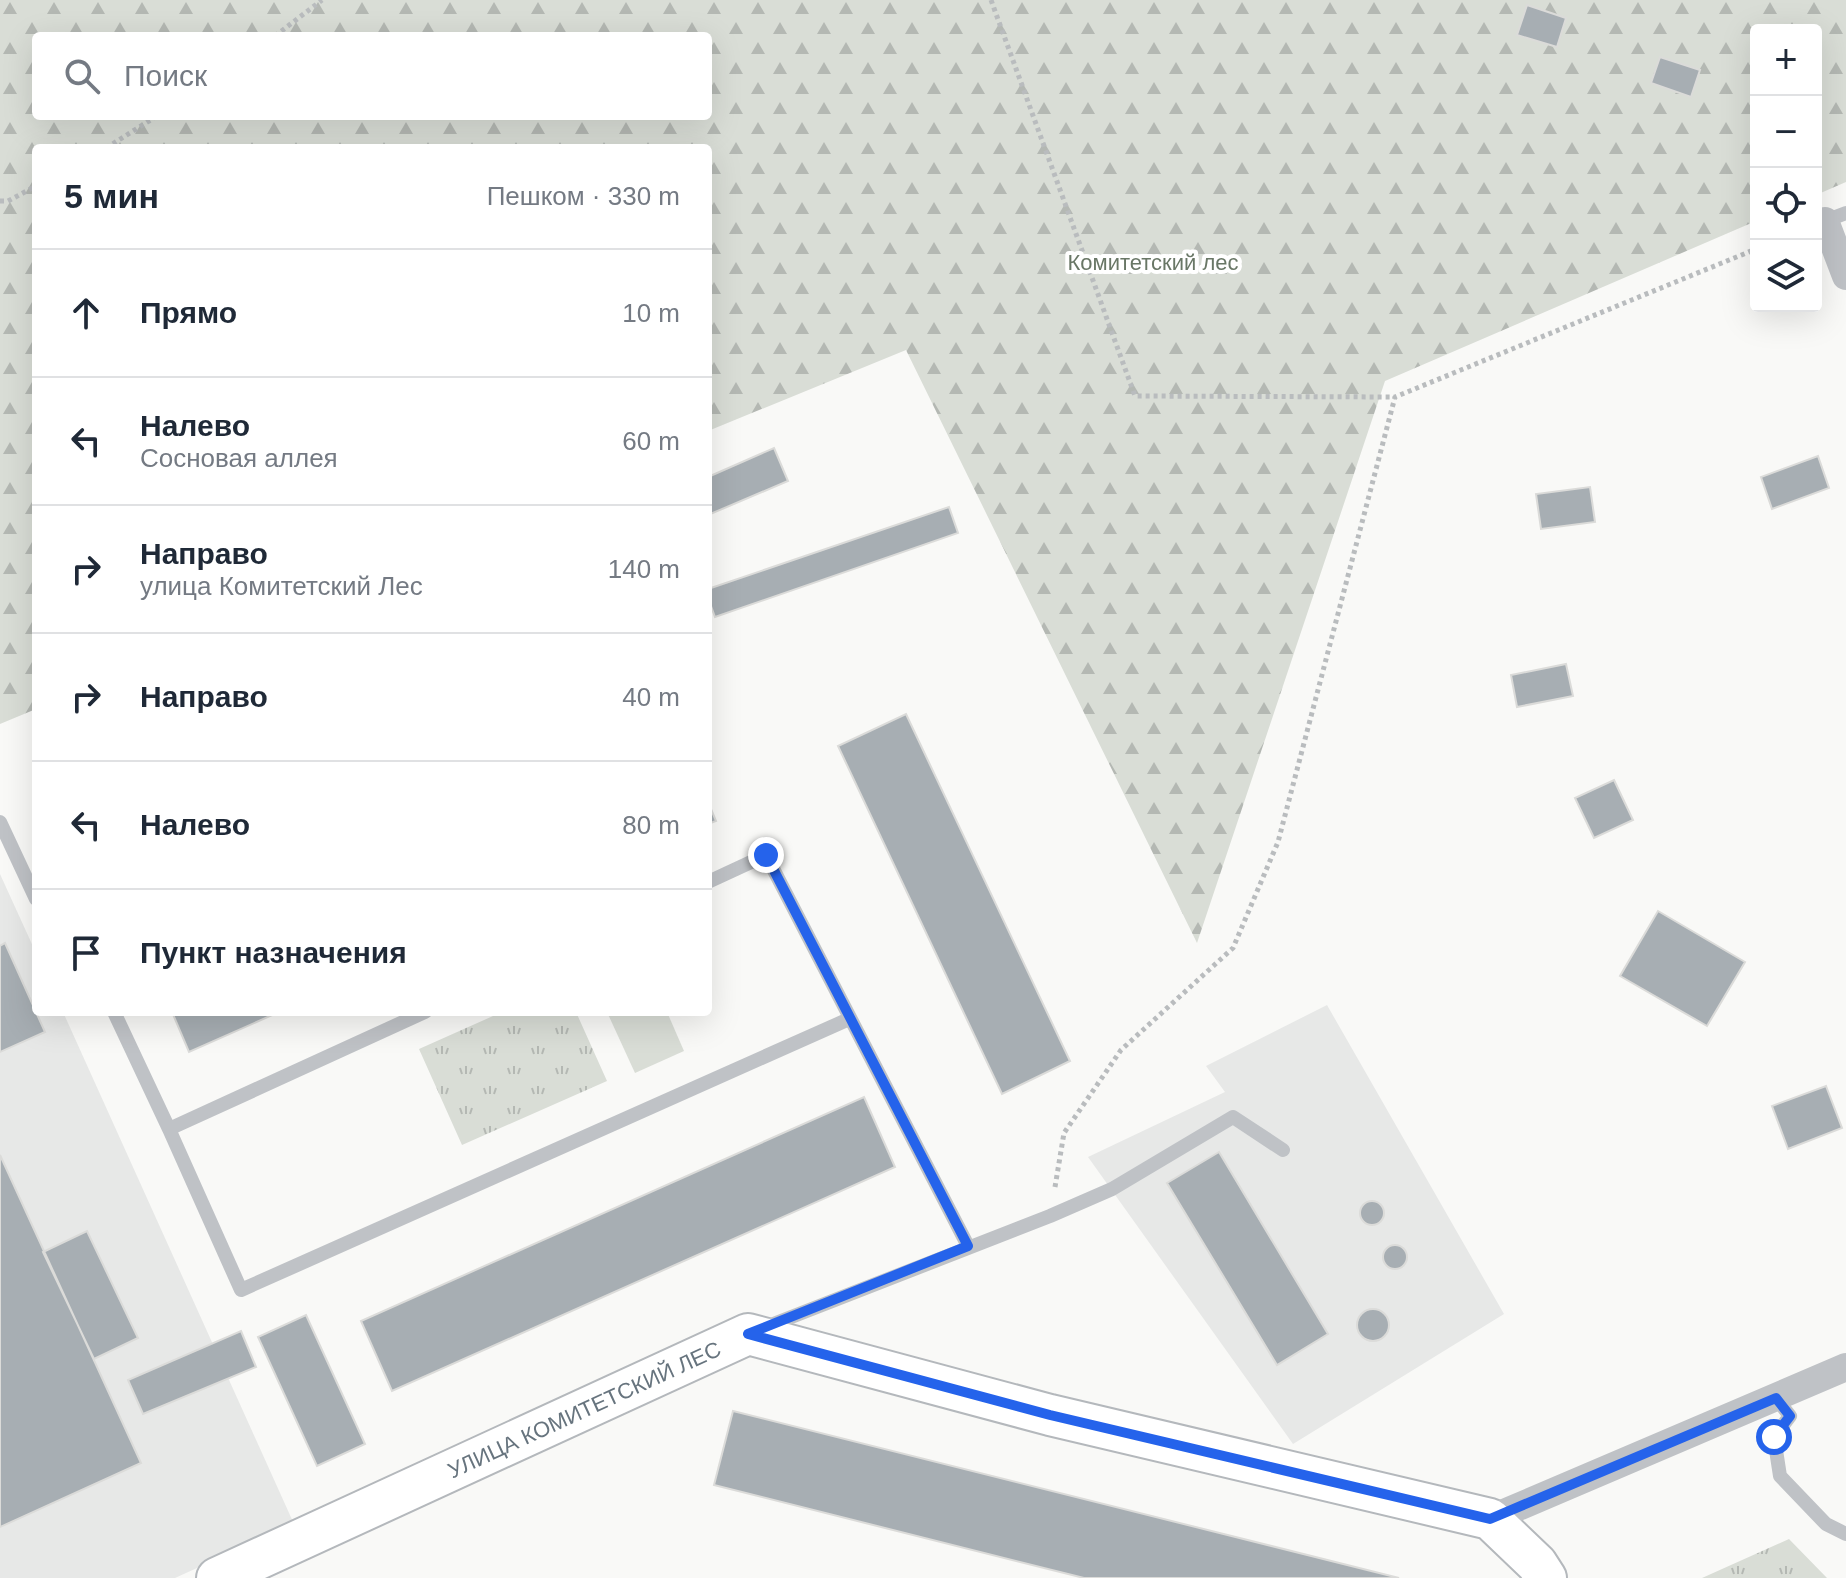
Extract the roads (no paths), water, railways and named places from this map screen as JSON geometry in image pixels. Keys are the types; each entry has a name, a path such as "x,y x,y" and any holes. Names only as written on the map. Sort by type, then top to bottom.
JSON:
{"street":[{"path":"1836,217 1846,276"},
{"name":"УЛИЦА КОМИТЕТСКИЙ ЛЕС","path":"217,1578 748,1334 1050,1415 1490,1519"},
{"path":"1546,1578 1537,1564 1490,1519 1846,1367"}],"lane":[{"path":"0,822 32,890"},
{"path":"712,880 766,855 968,1246"},
{"path":"116,1016 241,1290 849,1019"},
{"path":"169,1129 416,1016"},
{"path":"748,1334 1112,1189 1233,1117 1283,1150"},
{"path":"1776,1398 1790,1416 1774,1437 1780,1476 1826,1524 1846,1534"}],"park label":[{"name":"Комитетский лес","path":"1153,262"}]}
